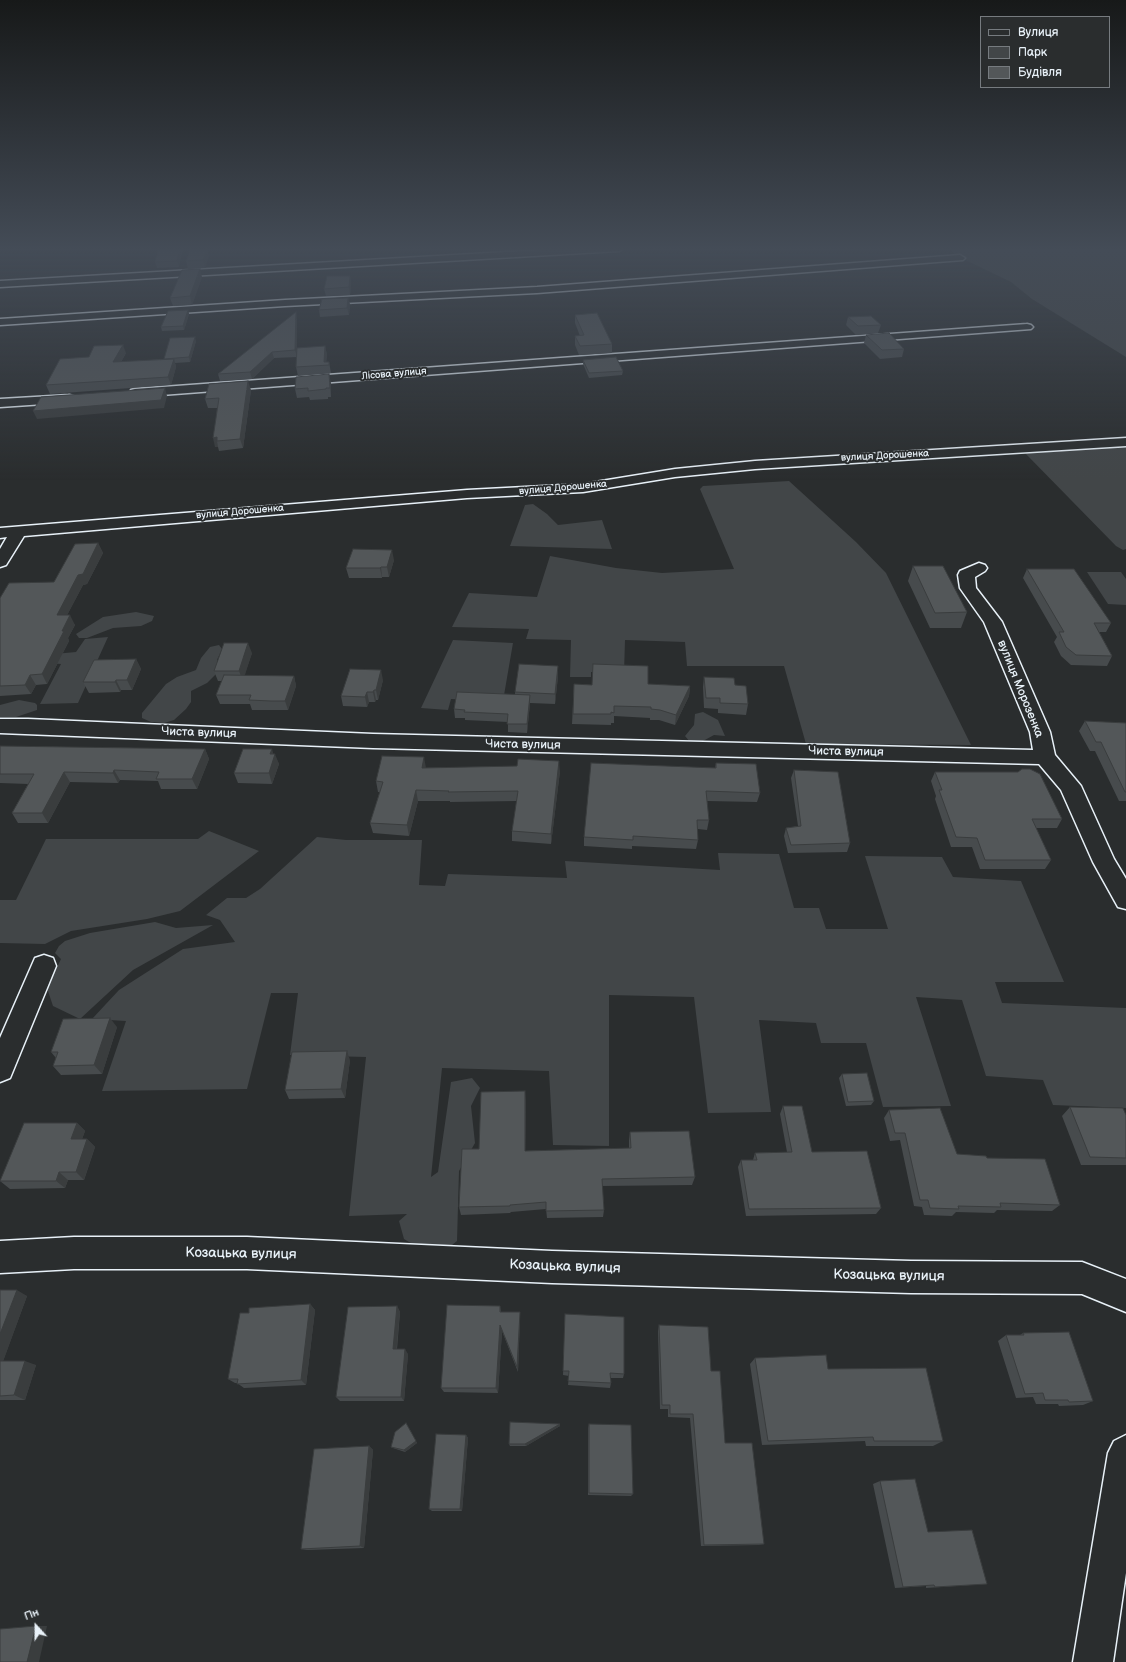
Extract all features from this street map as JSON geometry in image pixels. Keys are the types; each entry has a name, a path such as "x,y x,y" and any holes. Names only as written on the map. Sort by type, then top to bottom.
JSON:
{"street":[{"name":"Лісова вулиця","path":"122,394 1028,327"},
{"path":"0,403 84,397"},
{"name":"вулиця Дорошенка","path":"0,533 467,494 583,488 675,474 762,464 1126,442"},
{"path":"0,562 19,531"},
{"name":"вулиця Морозенка","path":"979,568 966,575 968,588 993,622 1040,732 1045,756 1070,786 1104,862 1126,900"},
{"name":"Чиста вулиця","path":"0,726 36,726 374,741 1045,756"},
{"path":"0,1069 44,966"},
{"name":"Козацька вулиця","path":"0,1257 74,1253 247,1253 552,1267 911,1277 1082,1278 1115,1290 1126,1296"},
{"path":"1093,1662 1126,1453"}],"green space":[{"path":"1075,326 1126,326 1126,357"},
{"path":"1126,446 1126,549 1123,550 1116,546 1024,452"},
{"path":"789,481 856,542 886,573 971,745 806,744 784,666 687,666 685,642 625,640 624,673 591,672 591,677 570,677 571,640 526,639 529,629 452,627 469,593 537,597 550,556 616,568 662,573 734,569 700,489 703,486"},
{"path":"533,504 547,514 558,525 602,520 612,549 510,546 525,505"},
{"path":"1087,572 1121,572 1126,579 1126,605 1108,604"},
{"path":"136,612 154,616 152,621 141,626 113,628 87,638 79,638 76,634 103,617"},
{"path":"108,637 78,703 40,704 61,664 0,659 76,652 85,639"},
{"path":"453,640 513,643 503,701 451,699 448,710 421,708"},
{"path":"219,645 222,649 217,660 218,672 207,683 191,691 191,702 186,709 174,720 164,723 151,722 142,718 142,713 166,684 177,677 196,670 201,658 210,647"},
{"path":"19,700 35,703 37,705 37,710 16,717 0,717 0,705"},
{"path":"703,712 718,720 725,736 714,735 703,741 690,742 685,736 694,725 695,714"},
{"path":"209,831 259,851 180,911 147,919 71,931 45,944 0,943 0,900 16,900 46,839 198,839"},
{"path":"317,837 346,840 422,840 419,885 445,886 448,874 567,878 565,861 720,870 718,853 779,854 794,908 819,908 826,929 888,929 865,856 942,857 953,877 1021,881 1064,982 995,982 1002,1003 1126,1008 1126,1108 1053,1105 1043,1080 986,1076 962,1000 916,997 951,1106 883,1107 866,1043 821,1043 816,1023 759,1020 771,1112 708,1113 694,997 609,995 609,1146 553,1145 549,1071 442,1068 431,1177 438,1172 451,1082 472,1078 480,1088 471,1106 475,1143 459,1171 457,1241 442,1253 424,1251 404,1239 399,1221 407,1214 349,1216 366,1057 290,1055 298,993 271,993 247,1089 102,1091 126,1021 92,1019 119,990 183,949 235,942 220,920 206,915 227,898 246,898 260,889"},
{"path":"155,922 176,928 213,925 133,970 80,1019 53,1006 47,988 61,959 55,953 59,946 65,941 90,933"}],"building":[{"path":"162,326 183,326 183,326 161,327"},
{"path":"279,326 296,326 295,350 272,352 250,372 218,374"},
{"path":"580,326 603,326 612,344 580,346 575,336 584,335"},
{"path":"889,333 904,349 882,350 866,335"},
{"path":"195,337 189,357 164,359 170,338"},
{"path":"123,345 113,362 174,359 168,377 46,385 60,359 89,357 94,346"},
{"path":"325,346 324,362 329,362 329,365 296,367 297,348"},
{"path":"616,357 623,371 589,373 583,360"},
{"path":"329,374 330,388 308,391 308,388 295,389 296,377"},
{"path":"248,381 240,439 217,441 217,437 213,438 219,398 205,399 209,384"},
{"path":"165,388 161,400 33,411 41,397"},
{"path":"98,543 83,574 78,575 57,615 70,615 62,631 64,631 42,674 30,675 25,685 0,686 0,598 9,583 54,582 75,544"},
{"path":"353,549 392,550 387,567 346,568"},
{"path":"913,566 943,566 967,612 935,613"},
{"path":"1027,569 1074,569 1111,623 1094,623 1112,656 1076,655 1066,647 1059,632 1064,632"},
{"path":"224,643 248,643 239,671 214,671"},
{"path":"136,659 127,680 116,680 115,682 83,682 94,660"},
{"path":"519,664 558,666 555,694 515,692"},
{"path":"593,664 648,666 648,684 690,686 676,715 651,709 651,707 614,706 614,713 611,712 611,714 573,714 574,684 592,685"},
{"path":"350,669 381,670 376,690 373,692 367,692 365,697 341,696"},
{"path":"224,675 294,676 285,701 271,701 249,700 251,695 216,695"},
{"path":"704,677 734,678 735,685 746,686 748,704 720,703 720,698 706,698"},
{"path":"457,692 530,695 527,724 507,724 508,714 464,712 465,710 454,709"},
{"path":"1085,721 1126,723 1126,792 1101,742 1096,742"},
{"path":"0,746 205,749 192,779 156,779 159,772 114,770 113,773 64,772 42,813 12,813 34,774 0,774"},
{"path":"243,749 272,749 270,754 275,754 269,773 234,773"},
{"path":"382,756 424,757 422,768 517,766 518,759 559,761 551,834 512,831 518,791 448,792 449,791 416,790 407,825 370,823 383,782 376,781"},
{"path":"591,763 716,768 716,763 756,764 760,793 706,791 709,820 697,820 698,840 633,836 633,840 584,837"},
{"path":"1022,769 1030,769 1040,774 1062,819 1032,819 1051,860 985,860 977,838 956,837 939,790 942,790 935,772 1018,772"},
{"path":"794,770 838,772 850,843 791,845 786,828 801,826"},
{"path":"110,1018 94,1065 53,1066 58,1052 51,1052 63,1019"},
{"path":"347,1051 341,1089 285,1090 292,1052"},
{"path":"867,1073 874,1101 848,1102 842,1074"},
{"path":"525,1091 525,1151 631,1148 630,1132 689,1131 695,1177 602,1179 604,1210 546,1211 546,1202 510,1206 459,1207 462,1149 479,1149 481,1092"},
{"path":"783,1106 802,1106 812,1152 867,1151 881,1208 749,1209 741,1160 757,1160 755,1153 792,1152"},
{"path":"1070,1107 1123,1108 1126,1115 1126,1158 1090,1157"},
{"path":"940,1108 957,1154 986,1156 987,1158 1045,1159 1060,1205 1000,1203 1001,1207 958,1206 959,1209 930,1208 928,1200 920,1200 905,1133 895,1133 889,1110"},
{"path":"24,1123 77,1123 71,1139 87,1139 76,1172 59,1172 56,1181 0,1181"},
{"path":"0,1290 17,1290 0,1334"},
{"path":"310,1304 301,1380 237,1384 238,1379 228,1379 240,1313 249,1313 249,1308"},
{"path":"447,1305 500,1306 500,1312 520,1312 517,1367 500,1325 496,1388 441,1388"},
{"path":"397,1306 393,1349 405,1349 401,1397 336,1397 348,1307"},
{"path":"565,1314 624,1317 624,1374 610,1373 611,1383 568,1381 569,1371 563,1371"},
{"path":"659,1325 708,1327 711,1371 720,1371 725,1443 752,1443 764,1544 704,1545 693,1414 670,1414 670,1405 662,1405"},
{"path":"1069,1332 1093,1401 1069,1402 1068,1400 1045,1400 1043,1393 1025,1394 1006,1335"},
{"path":"826,1355 828,1369 926,1368 943,1441 874,1441 873,1437 768,1441 755,1358"},
{"path":"0,1361 25,1361 14,1395 0,1396"},
{"path":"510,1422 560,1424 525,1444 509,1444"},
{"path":"406,1423 416,1441 404,1450 391,1447 395,1432"},
{"path":"589,1424 631,1425 633,1494 589,1493"},
{"path":"436,1434 466,1435 460,1509 429,1509"},
{"path":"369,1446 360,1546 301,1549 314,1449"},
{"path":"915,1479 928,1532 972,1530 987,1584 903,1587 880,1481"},
{"path":"36,1626 27,1662 0,1662 0,1629"}]}
